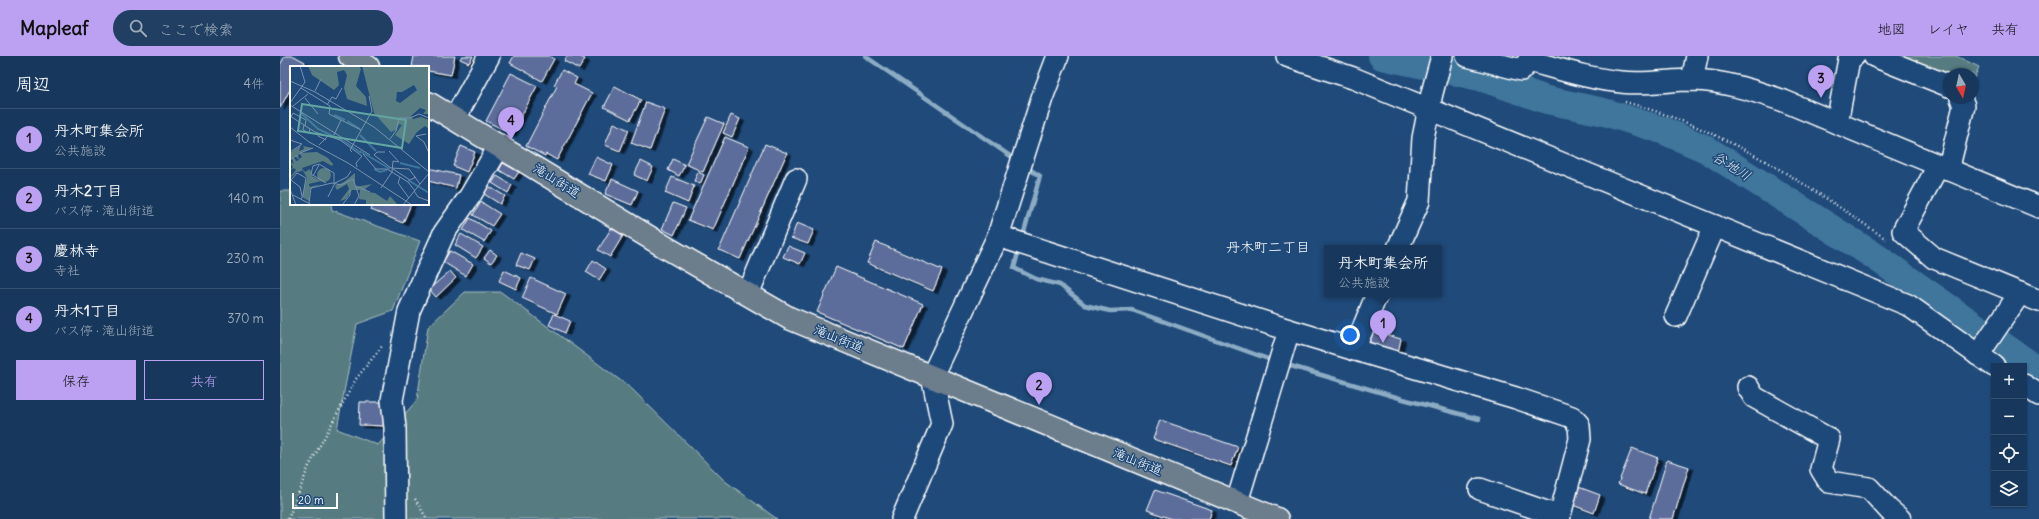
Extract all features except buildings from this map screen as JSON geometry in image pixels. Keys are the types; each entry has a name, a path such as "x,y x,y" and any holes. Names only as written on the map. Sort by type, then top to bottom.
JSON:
{"highway":[{"path":"350,56 366,66"},
{"name":"滝山街道","path":"429,103 667,248 789,318 1277,519"}],"street":[{"path":"455,118 489,56"},
{"path":"902,519 942,424 932,376 998,236 1042,98 1058,56"},
{"path":"1287,56 1430,101 1714,226 1908,305 1984,356 2000,322 2030,297 1934,258 1902,231 1943,168 1964,106 1963,104"},
{"path":"1467,56 1521,70 1529,58 1620,82 1649,84 1692,80 1745,87 1837,123 2039,208"},
{"path":"1692,80 1697,56"},
{"path":"1837,123 1849,59 1854,56"},
{"path":"1874,56 1943,84"},
{"path":"1399,245 1420,201 1423,138 1430,101 1442,58"},
{"path":"396,519 395,428 392,400 409,311 444,232 470,196 500,145"},
{"path":"748,294 796,179"},
{"path":"1676,316 1714,226"},
{"path":"998,236 1289,330 1516,398 1572,417 1579,425 1580,439 1559,518 1480,489"},
{"path":"1354,350 1376,297"},
{"path":"1237,502 1289,330"},
{"path":"1748,387 1754,397 1829,439 1821,469 1829,482 1869,488 1900,519"},
{"path":"2027,388 2039,395"}],"path":[{"path":"1623,101 1698,127 1734,143 1802,182 1890,241"},
{"path":"288,519 309,466 356,379 385,342"}],"green space":[{"path":"1887,56 1956,56 1979,67 1943,68 1943,81"},
{"path":"280,191 290,191 290,205 331,205 332,210 420,241 393,311 357,324 337,429 378,445 417,400 428,327 465,292 501,292 632,389 725,481 777,519 280,519"}],"waterway":[{"path":"865,56 1016,160"},
{"name":"谷地川","path":"1382,56 1480,77 1547,100 1604,112 1662,130 1706,149 1873,255 2039,371"},
{"path":"1024,232 1040,176 1026,167"},
{"path":"1019,249 1014,268 1036,279 1060,285 1085,305 1110,311 1132,310 1271,360"},
{"path":"1284,364 1403,399 1479,419"}],"place":[{"name":"慶林寺","path":"1821,98"},
{"name":"丹木1丁目","path":"511,140"},
{"name":"丹木町集会所","path":"1383,343"},
{"name":"丹木2丁目","path":"1039,405"}],"district":[{"name":"丹木町二丁目","path":"1268,247"}]}
